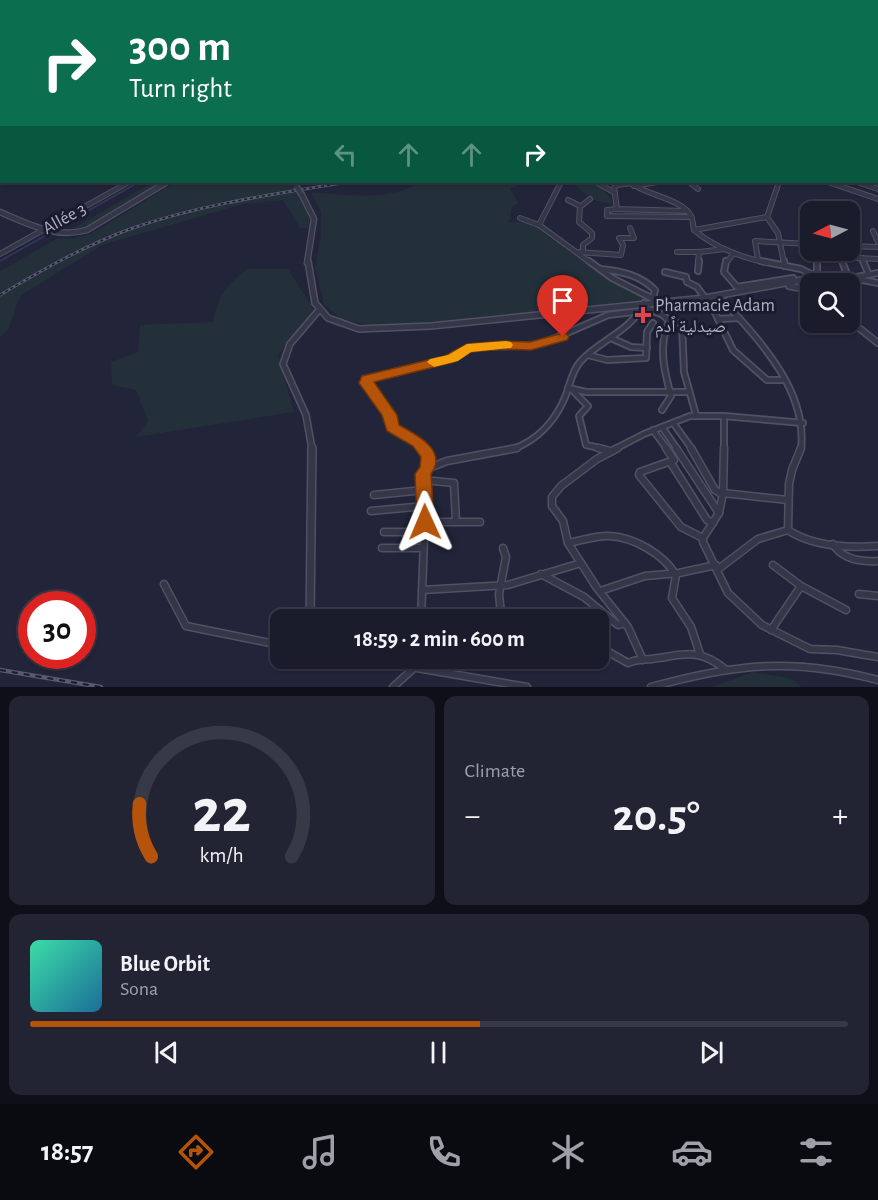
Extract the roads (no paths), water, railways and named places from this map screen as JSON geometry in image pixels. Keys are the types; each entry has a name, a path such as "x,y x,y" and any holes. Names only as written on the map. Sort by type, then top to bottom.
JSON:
{"street":[{"name":"Allée 3","path":"0,254 127,183"},
{"path":"0,212 46,229 64,234 75,234 87,230 165,183"},
{"path":"539,225 560,183"},
{"path":"598,183 615,193"},
{"path":"690,183 698,189"},
{"path":"767,217 779,183"},
{"path":"830,183 878,199"},
{"path":"860,183 878,189"},
{"path":"294,184 314,219 308,257 308,276 319,310 328,318 343,325 372,330 643,307 663,315 669,321 682,324 684,372 696,415"},
{"path":"617,209 614,188 617,185 631,184 686,210 691,217 694,230 725,249 785,266 801,273"},
{"path":"581,252 583,245 592,238 592,233 579,222 580,207 590,199"},
{"path":"568,200 580,207"},
{"path":"686,210 617,209 607,210 607,216 691,217"},
{"path":"694,230 767,217"},
{"path":"767,217 773,223 780,242 785,266"},
{"path":"520,218 539,225 581,252 612,278 659,302"},
{"path":"581,252 621,255 622,245 619,238 634,238 630,228"},
{"path":"873,231 878,242"},
{"path":"758,260 754,241 800,243"},
{"path":"860,246 878,247"},
{"path":"677,252 725,249"},
{"path":"698,271 699,252"},
{"path":"734,253 726,261 724,275 737,287 781,285 794,280"},
{"path":"869,275 862,258 878,259"},
{"path":"600,269 625,273 646,281 655,290 653,298"},
{"path":"665,272 686,277 687,282 697,287 707,298 730,346 738,355 767,380 783,380"},
{"path":"860,276 878,273"},
{"path":"860,279 878,283"},
{"path":"428,468 426,451 410,436 392,428 389,415 367,383 367,379 449,359 467,348 544,343 613,313 659,302 707,298 800,280"},
{"path":"781,285 800,288"},
{"path":"719,296 740,318 766,352 795,400 803,423 801,449 792,471 788,500 788,530"},
{"path":"422,609 424,470 524,445 538,436 557,413 576,368 643,307"},
{"path":"310,609 312,445 306,415 283,364 290,344 319,310"},
{"path":"718,319 740,318"},
{"path":"662,410 670,400 662,353 664,330 669,321"},
{"path":"588,355 607,360 646,358 647,332 653,323"},
{"path":"860,329 878,343"},
{"path":"611,338 628,347 646,348"},
{"path":"569,389 586,392 688,392"},
{"path":"569,389 588,405 579,416 586,445 613,452"},
{"path":"643,660 638,644 625,623 580,563 568,543 563,521 552,506 552,497 561,486 591,464 653,430 696,415 803,423"},
{"path":"724,416 723,494 719,513 704,538 705,546 734,600 752,618 810,649 837,650 878,657"},
{"path":"674,424 687,440 715,490 723,494 788,500"},
{"path":"663,427 719,513"},
{"path":"653,430 674,460 639,474 681,527 704,538"},
{"path":"671,463 707,520 713,523"},
{"path":"423,480 454,483 456,522"},
{"path":"375,495 424,490"},
{"path":"370,511 425,506"},
{"path":"425,522 480,522"},
{"path":"788,530 795,535 833,544 878,546"},
{"path":"600,591 645,576 676,574 717,567 759,539 788,530"},
{"path":"384,532 424,532"},
{"path":"568,543 616,537 660,556 676,574 672,598 691,627 700,654"},
{"path":"833,544 836,550 852,558 878,561"},
{"path":"382,548 423,548"},
{"path":"500,609 500,578 506,561 503,548"},
{"path":"422,590 501,586 580,563"},
{"path":"773,565 801,586 846,610"},
{"path":"541,574 584,597 614,622 625,623"},
{"path":"164,584 186,626 270,643"},
{"path":"771,630 801,586"},
{"path":"859,594 878,596"},
{"path":"609,653 625,662 682,653 700,654 725,669"},
{"path":"651,687 725,669 762,663 841,670 878,680"},
{"path":"393,687 413,669"},
{"path":"420,669 527,687"}],"waterway":[{"path":"54,230 137,183"},
{"path":"0,261 50,233"}],"railway":[{"path":"0,295 80,251 157,220 238,201 343,183"},
{"path":"0,670 101,687"}],"place":[{"name":"Pharmacie Adam صيدلية اًدم","path":"643,315"}]}
